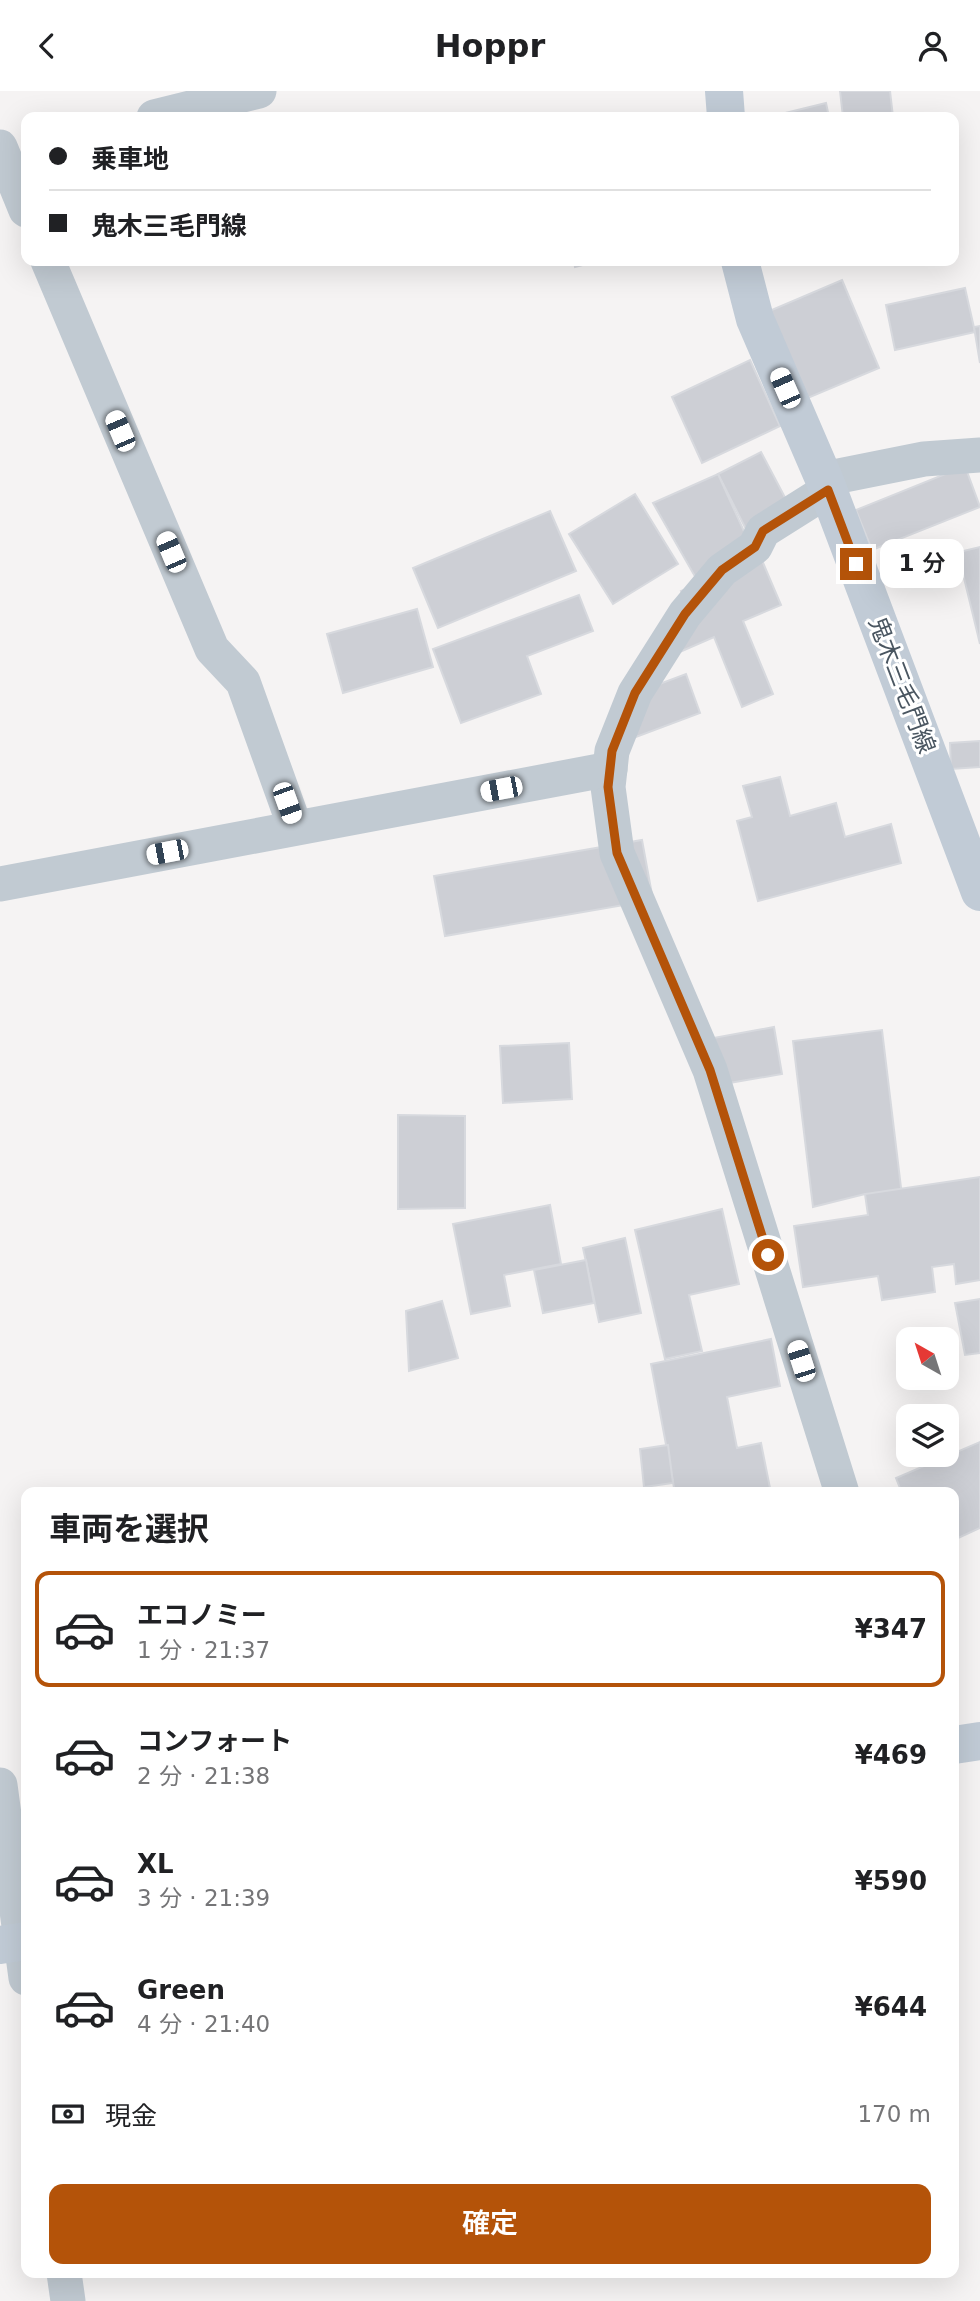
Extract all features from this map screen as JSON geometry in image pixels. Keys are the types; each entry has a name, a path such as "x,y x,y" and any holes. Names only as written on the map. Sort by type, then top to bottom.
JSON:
{"main road":[{"name":"鬼木三毛門線","path":"741,266 755,319 826,484 980,892"},
{"path":"959,1744 980,1741"}],"street":[{"path":"174,112 259,91"},
{"path":"10,150 21,191"},
{"path":"50,266 212,649 243,682 295,827"},
{"path":"840,1487 710,1070 617,853 608,787 612,751 635,693 685,614 722,570 755,547 763,531 826,484 924,459 980,455"},
{"path":"0,884 610,769"},
{"path":"0,1786 19,1952"},
{"path":"65,2278 68,2301"}],"building":[{"path":"840,91 890,91 892,112 842,112"},
{"path":"826,103 828,112 789,112"},
{"path":"842,280 879,368 803,400 767,312"},
{"path":"965,288 975,332 895,350 886,305"},
{"path":"980,326 980,363 974,327"},
{"path":"750,360 780,426 702,463 672,397"},
{"path":"761,452 799,524 755,547 718,474"},
{"path":"965,466 980,507 872,550 856,510"},
{"path":"718,474 752,549 697,580 653,503"},
{"path":"635,494 678,564 613,604 569,534"},
{"path":"550,511 576,571 438,628 413,568"},
{"path":"980,547 980,644 963,574 932,582 926,560"},
{"path":"761,558 781,605 743,621 773,694 742,707 714,637 675,654 691,614 681,591"},
{"path":"579,595 593,631 527,656 541,694 461,723 433,649"},
{"path":"417,609 433,667 343,693 327,634"},
{"path":"686,674 700,713 636,737 622,698"},
{"path":"980,741 980,767 951,769 950,743"},
{"path":"780,777 790,816 836,803 845,837 891,824 901,863 758,901 737,821 752,817 743,786"},
{"path":"642,840 653,900 445,936 434,876"},
{"path":"774,1027 782,1074 706,1087 697,1041"},
{"path":"882,1030 902,1196 865,1194 813,1207 793,1041"},
{"path":"569,1043 572,1099 503,1103 500,1046"},
{"path":"398,1115 465,1116 465,1208 398,1209"},
{"path":"980,1177 980,1280 956,1284 954,1264 932,1267 935,1292 882,1300 878,1276 803,1287 794,1226 868,1215 865,1194"},
{"path":"550,1205 561,1264 504,1275 510,1306 471,1314 453,1224"},
{"path":"722,1209 739,1284 689,1295 702,1351 665,1359 635,1230"},
{"path":"625,1238 641,1313 599,1322 583,1248"},
{"path":"586,1260 594,1303 543,1313 534,1270"},
{"path":"980,1299 980,1353 965,1355 955,1303"},
{"path":"442,1301 458,1358 409,1371 406,1311"},
{"path":"771,1339 780,1386 727,1397 737,1448 761,1443 770,1487 674,1487 651,1364"},
{"path":"980,1442 980,1528 959,1538 959,1487 900,1487 896,1478 922,1467 959,1467 959,1451"},
{"path":"668,1445 673,1483 644,1487 640,1449"}],"route":[{"path":"768,1255 710,1070 617,853 608,787 612,751 635,693 685,614 722,570 755,547 763,531 809,499 828,490 856,564"}]}
